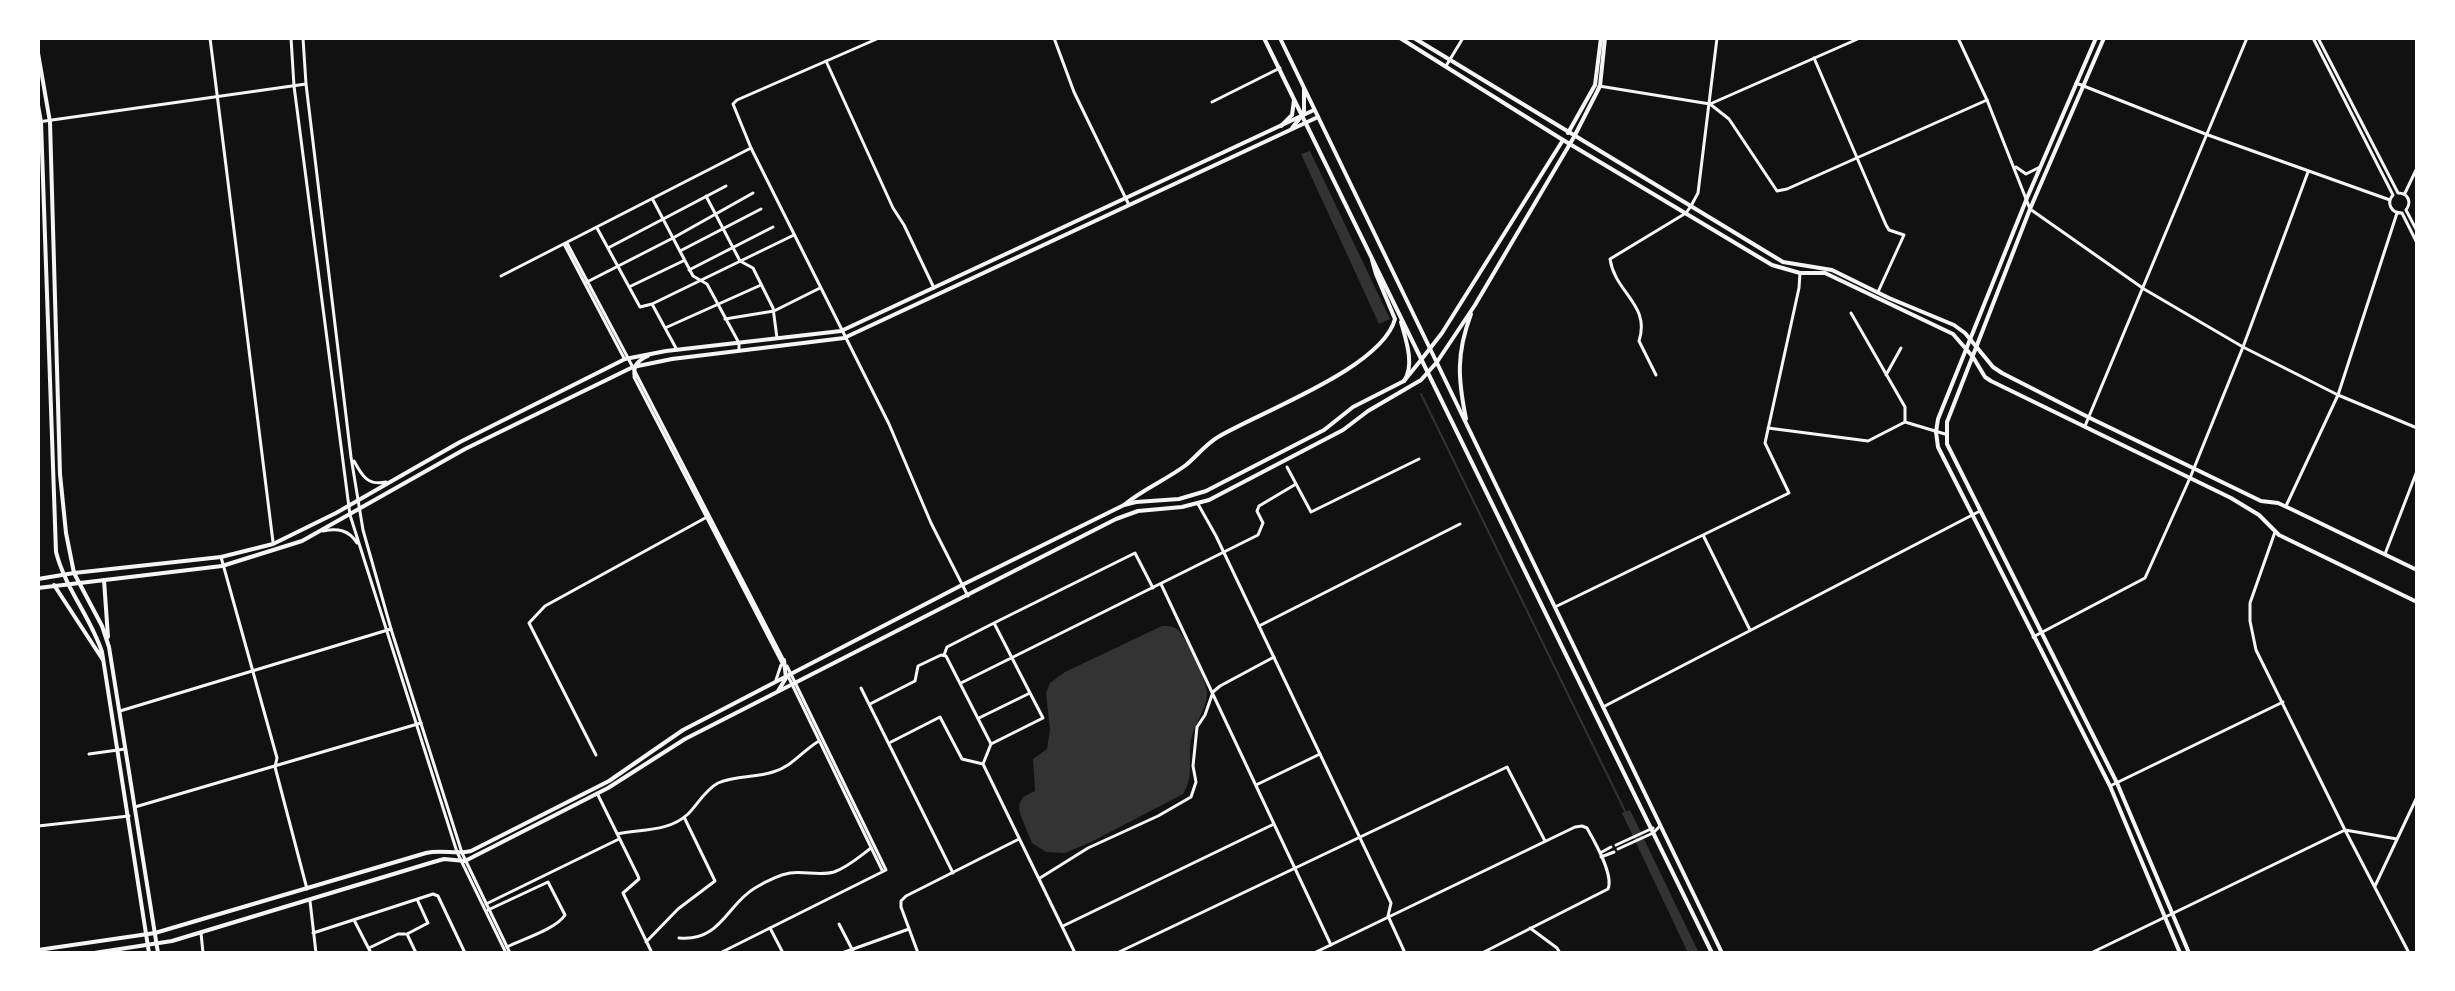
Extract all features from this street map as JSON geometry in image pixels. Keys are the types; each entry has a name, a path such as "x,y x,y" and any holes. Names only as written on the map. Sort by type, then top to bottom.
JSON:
{"main road":[{"path":"1264,38 1712,953"},
{"path":"1280,38 1722,953"},
{"path":"1400,38 1772,265 1800,273 1825,273 1953,334 1991,381 2190,478 2259,515 2275,532 2417,602"},
{"path":"1414,38 1783,262 1826,268 1959,327 1998,371 2261,501 2286,506 2417,570"},
{"path":"94,953 149,946 201,933 444,859 462,861 597,793 672,746 1129,514 1146,509 1198,504 1343,430 1421,380 1437,362 1475,305 1574,137 1597,86 1603,38"},
{"path":"2096,38 2027,198 1938,419 1936,432 1938,447 2110,786 2180,953"},
{"path":"2104,38 2030,209 1945,434 1980,511 2117,783 2189,953"},
{"path":"38,53 50,122 60,474 66,533 74,573 102,626 109,647"},
{"path":"1124,505 1200,494 1324,430 1353,407 1404,381 1430,349 1597,86"},
{"path":"1284,134 1303,116 1304,88"},
{"path":"1281,126 1293,111 1292,94"},
{"path":"38,105 55,543 62,575 96,636 105,663 149,953"},
{"path":"38,579 221,557 273,544 348,507 386,482 460,442 627,359 677,350 841,331 1314,110"},
{"path":"38,588 222,566 281,548 319,532 465,449 633,367 651,362 844,338 1318,117"},
{"path":"38,950 147,935 426,853 459,853 517,829 609,781 683,730 1124,505 1185,466 1219,436 1352,367 1382,341 1395,319 1371,254"},
{"path":"1466,423 1458,369 1463,339 1475,305"},
{"path":"1397,308 1410,365 1404,381"},
{"path":"633,367 641,359 658,353"},
{"path":"633,367 636,377"},
{"path":"104,580 109,647 158,953"},
{"path":"54,585 105,663"},
{"path":"777,693 788,674 782,661"}],"street":[{"path":"210,38 273,544"},
{"path":"291,38 294,86 348,507 459,853 508,953"},
{"path":"303,38 357,501 388,630"},
{"path":"879,38 733,104 751,148 889,424 931,523 968,596"},
{"path":"1054,38 1074,92 1129,205"},
{"path":"1446,66 1463,38"},
{"path":"1656,375 1639,341 1641,315 1612,274 1610,259 1686,213 1698,193 1717,38"},
{"path":"1710,104 1860,38"},
{"path":"1958,38 1987,100 2030,209 2144,289 2243,347 2338,395 2417,428"},
{"path":"2085,427 2247,38"},
{"path":"2313,38 2395,194"},
{"path":"2318,38 2395,194"},
{"path":"1814,58 1889,230 1904,235 1878,292"},
{"path":"826,61 893,208 934,288"},
{"path":"1212,102 1280,68"},
{"path":"2076,83 2208,135 2390,200"},
{"path":"40,122 306,84"},
{"path":"1597,86 1710,104 1729,119 1777,191 1987,100"},
{"path":"501,276 751,148"},
{"path":"2014,165 2026,174 2040,167"},
{"path":"2404,194 2417,168"},
{"path":"2033,637 2145,578 2194,469 2243,347 2308,172"},
{"path":"608,248 726,186"},
{"path":"587,283 753,193"},
{"path":"2395,194 2404,194"},
{"path":"2395,194 2390,200 2390,207 2402,212 2417,231"},
{"path":"2404,194 2410,204"},
{"path":"706,196 740,261 753,268 774,311 777,338"},
{"path":"653,199 689,270 699,281 707,284 739,343 739,350"},
{"path":"2410,204 2417,205"},
{"path":"2286,506 2338,395 2402,212 2410,204"},
{"path":"680,251 761,209"},
{"path":"2402,212 2417,243"},
{"path":"689,270 773,227"},
{"path":"597,228 640,307 794,235"},
{"path":"566,244 633,367"},
{"path":"629,287 685,261"},
{"path":"1555,607 1789,493 1765,443 1800,273"},
{"path":"665,328 761,285"},
{"path":"725,319 774,311 820,288"},
{"path":"652,304 677,350"},
{"path":"1851,313 1905,407 1905,422"},
{"path":"1886,375 1901,348"},
{"path":"651,362 639,368 636,377 782,661 780,674 772,683"},
{"path":"1768,428 1868,441 1905,422 1945,434"},
{"path":"351,457 366,481 386,482"},
{"path":"1287,467 1311,512 1419,459"},
{"path":"2385,554 2417,471"},
{"path":"961,683 1258,535 1263,527 1257,511 1259,506 1296,484"},
{"path":"1198,504 1391,903 1388,916 1405,953"},
{"path":"1602,707 1980,511"},
{"path":"596,755 529,623 545,606 709,516"},
{"path":"1259,626 1460,524"},
{"path":"319,532 332,529 343,531 354,538 361,550"},
{"path":"2275,532 2252,597 2250,621 2256,650 2409,953"},
{"path":"1703,535 1750,630"},
{"path":"870,704 915,681 918,666 944,655 947,647 1135,553 1153,588"},
{"path":"221,557 277,758 275,767 307,889"},
{"path":"1161,584 1331,945"},
{"path":"994,623 1043,718 991,744 983,764 1075,953"},
{"path":"120,711 388,630"},
{"path":"944,655 991,744"},
{"path":"1040,878 1088,848 1191,797 1196,782 1193,766 1197,727 1213,692 1274,657"},
{"path":"720,953 884,871 788,674"},
{"path":"861,688 953,873"},
{"path":"979,718 1030,693"},
{"path":"2110,786 2283,702"},
{"path":"890,742 940,717 962,759 983,764"},
{"path":"135,807 418,724"},
{"path":"485,904 618,836 660,828 684,817 714,785 784,768 821,740"},
{"path":"89,754 126,749"},
{"path":"1256,785 1320,754"},
{"path":"1117,953 1507,767 1545,841"},
{"path":"597,793 639,879 623,893 652,953"},
{"path":"2375,886 2417,797"},
{"path":"38,826 129,816"},
{"path":"646,942 678,909 715,881 684,817"},
{"path":"1063,926 1274,824"},
{"path":"1314,953 1545,841 1575,827 1585,826 1611,881 1608,889 1482,953"},
{"path":"1600,855 1660,826"},
{"path":"2091,953 2345,830 2397,839"},
{"path":"918,953 901,901 1020,839"},
{"path":"679,938 699,936 710,931 728,916 744,896 760,885 787,873 832,872 849,865 872,847"},
{"path":"462,861 508,953"},
{"path":"488,910 548,882 565,915 563,919 507,947"},
{"path":"313,933 433,894 438,896 465,953"},
{"path":"354,920 370,951 398,934 407,934 428,923 417,899"},
{"path":"310,900 316,953"},
{"path":"839,924 852,951"},
{"path":"770,928 783,953"},
{"path":"1530,928 1560,953"},
{"path":"842,953 909,929"},
{"path":"201,933 203,953"},
{"path":"407,934 416,953"}],"shaded area":[{"path":"1310,151 1390,319 1379,324 1301,154"},
{"path":"1162,626 1175,628 1182,635 1196,661 1207,693 1191,740 1190,775 1183,794 1089,843 1065,853 1046,852 1032,843 1019,805 1023,797 1035,791 1033,759 1047,749 1050,730 1046,693 1050,683 1065,672"},
{"path":"1630,810 1699,953 1688,953 1622,813"}],"waterway":[{"path":"1421,394 1626,813"}]}
